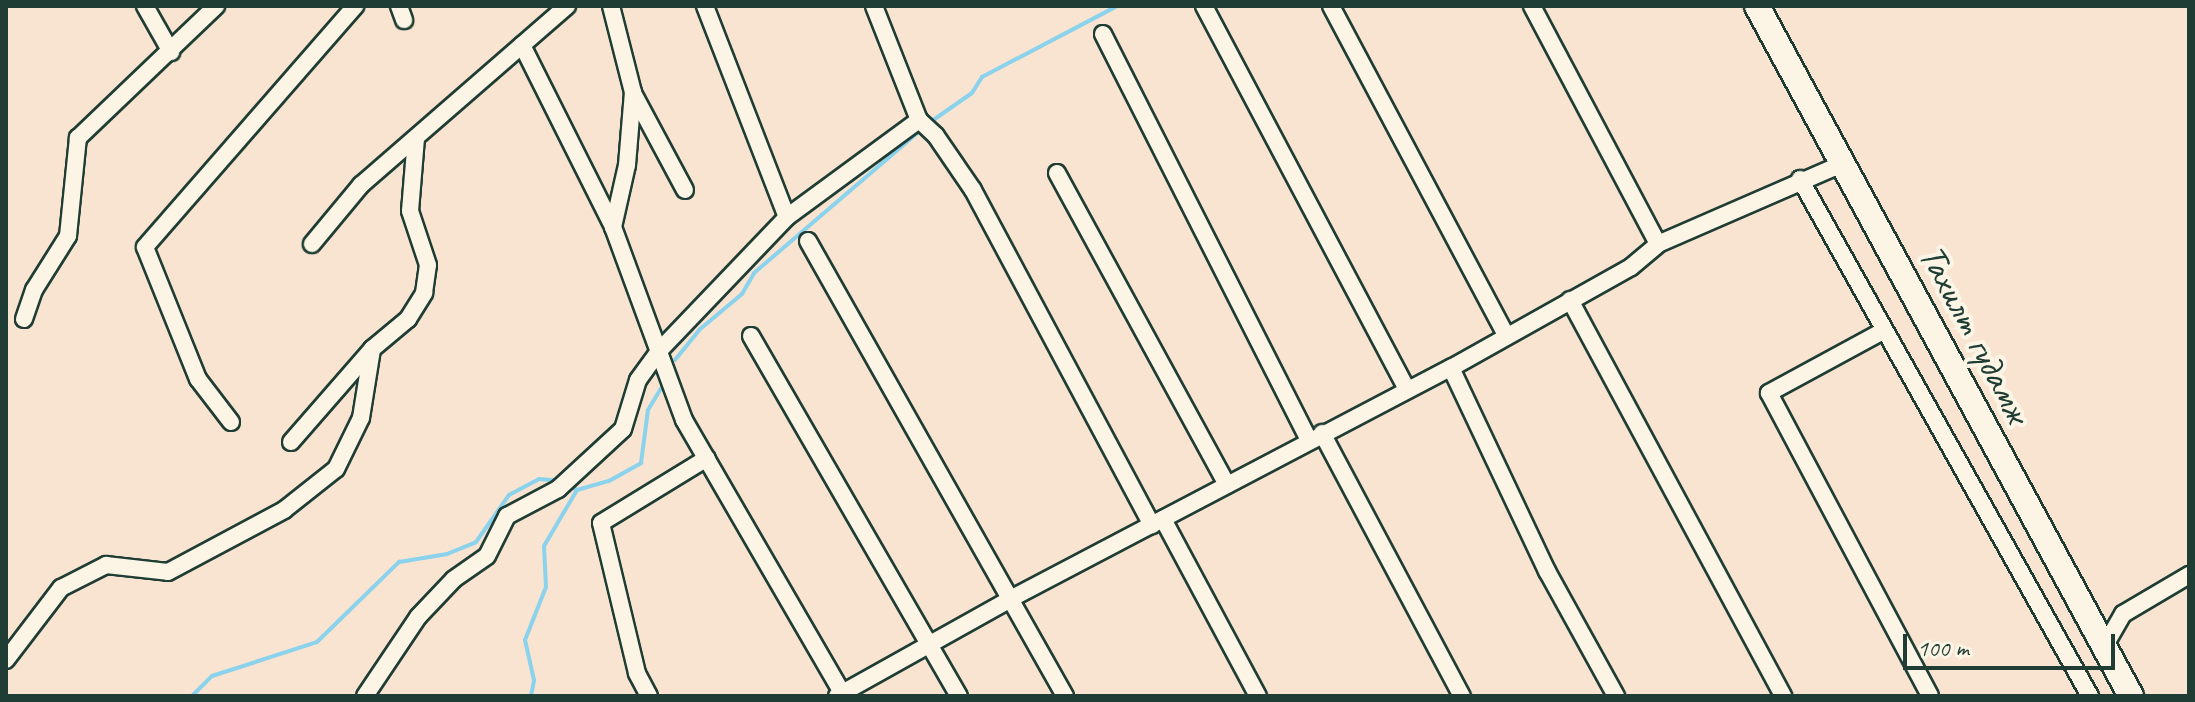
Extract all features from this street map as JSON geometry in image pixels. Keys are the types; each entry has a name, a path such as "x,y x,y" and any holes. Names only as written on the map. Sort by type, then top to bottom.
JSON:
{"main road":[{"name":"Тахилт гудамж","path":"1757,6 2131,696"}],"street":[{"path":"145,6 171,52"},
{"path":"24,319 34,290 68,236 78,138 216,6"},
{"path":"231,422 198,379 145,247 355,6"},
{"path":"312,244 361,185 567,6"},
{"path":"611,6 633,92 685,190"},
{"path":"705,6 787,217"},
{"path":"1204,6 1406,388"},
{"path":"1331,6 1506,335"},
{"path":"1532,6 1658,244"},
{"path":"879,8 919,120 936,136 973,190 1157,522 1258,696"},
{"path":"1103,34 1315,437 1462,696"},
{"path":"522,45 613,227 673,397 841,695 1012,598 1406,388 1451,368 1631,267 1658,244 1800,179 1842,164"},
{"path":"613,227 627,165 633,92"},
{"path":"365,696 418,617 454,579 487,556 507,516 558,489 623,429 638,380 659,351 787,217 919,120"},
{"path":"291,442 372,349 408,319 424,293 428,265 410,211 416,138"},
{"path":"1057,173 1227,485"},
{"path":"1800,179 2090,696"},
{"path":"808,241 1065,696"},
{"path":"1570,300 1783,696"},
{"path":"1883,331 1769,393 1930,696"},
{"path":"751,336 959,696"},
{"path":"6,660 61,588 106,565 168,572 284,510 336,469 361,418 372,349"},
{"path":"1451,368 1547,571 1616,696"},
{"path":"649,696 637,673 601,523 707,458"},
{"path":"2104,647 2123,614 2189,575"}],"waterway":[{"path":"929,123 972,93 982,77 1117,6"},
{"path":"675,360 699,330 742,294 754,273 922,129"},
{"path":"571,486 577,490 609,481 641,463 648,410 661,388"},
{"path":"192,696 212,676 317,642 399,562 447,554 476,542 509,495 539,479 560,481"},
{"path":"531,696 534,680 525,640 546,587 544,546 577,490"}]}
